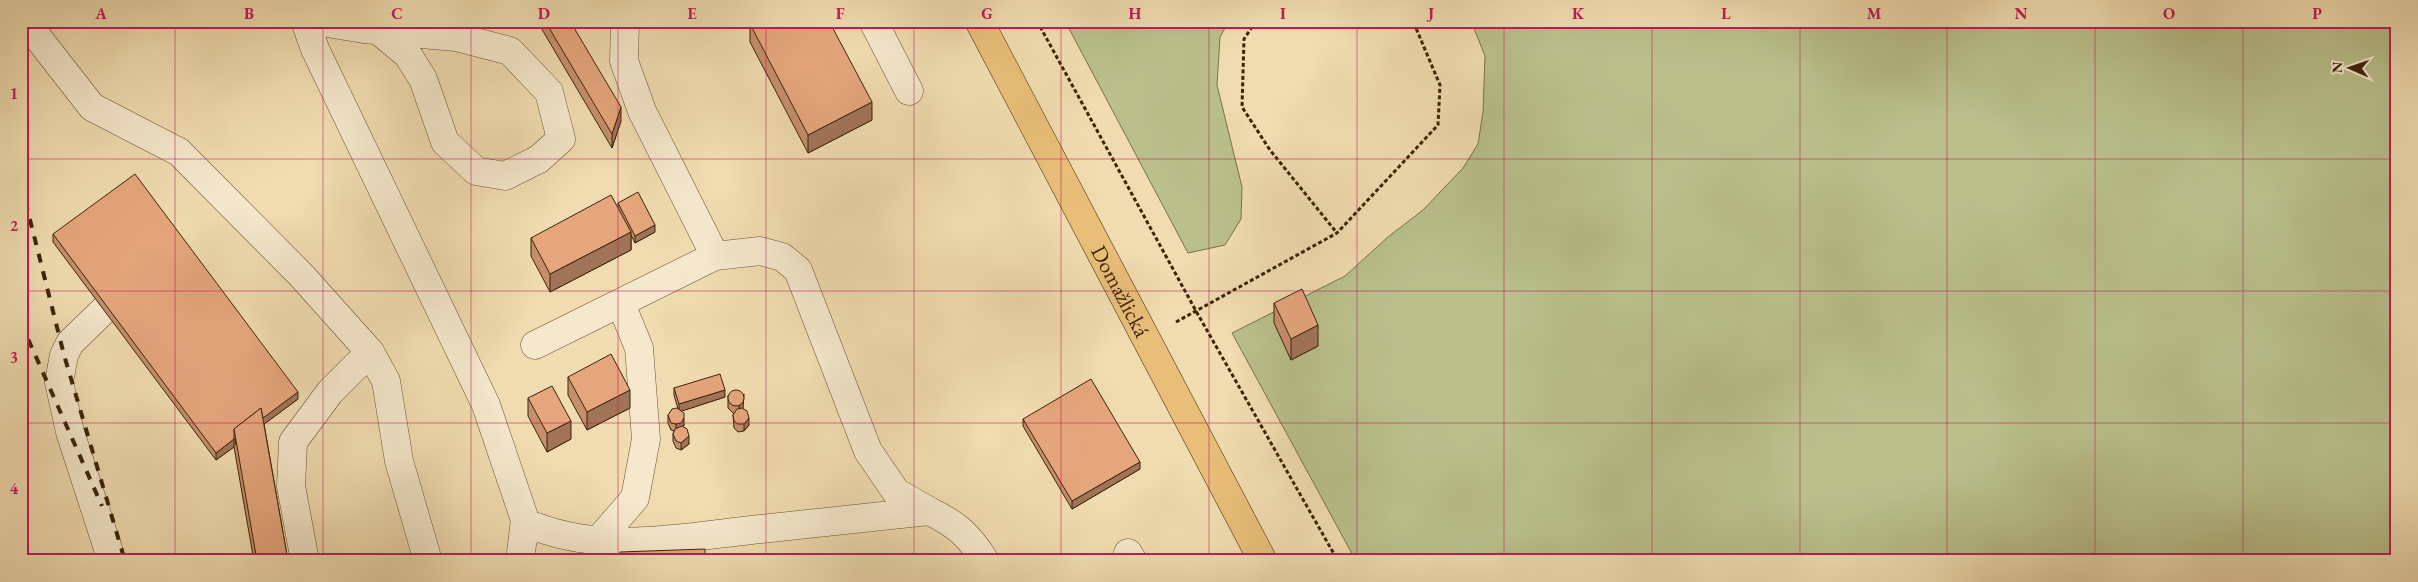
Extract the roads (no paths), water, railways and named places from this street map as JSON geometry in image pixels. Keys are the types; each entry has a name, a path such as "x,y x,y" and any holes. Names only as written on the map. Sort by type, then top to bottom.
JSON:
{"main road":[{"name":"Domažlická","path":"979,21 1263,561"}],"lane":[{"path":"305,21 315,48 486,405 525,520 520,561"},
{"path":"315,21 456,38 510,51 548,92 562,138 539,159 505,176 476,171 444,142 423,79 408,55 378,30"},
{"path":"625,21 624,61 642,112 715,256"},
{"path":"873,21 908,91"},
{"path":"32,30 92,107 179,152 301,275 370,352 386,381 399,461 428,561"},
{"path":"535,345 715,256 760,252 782,257 798,270 868,451 896,492 952,522 973,542 985,561"},
{"path":"597,542 635,498 646,439 639,348 621,304"},
{"path":"104,310 70,343 64,355 58,382 70,432 112,561"},
{"path":"305,561 291,486 293,442 330,392 370,352"},
{"path":"524,534 536,527 555,534 597,542 664,540 929,511"}],"railway":[{"path":"21,184 64,355 125,561"},
{"path":"21,323 102,506"}]}
